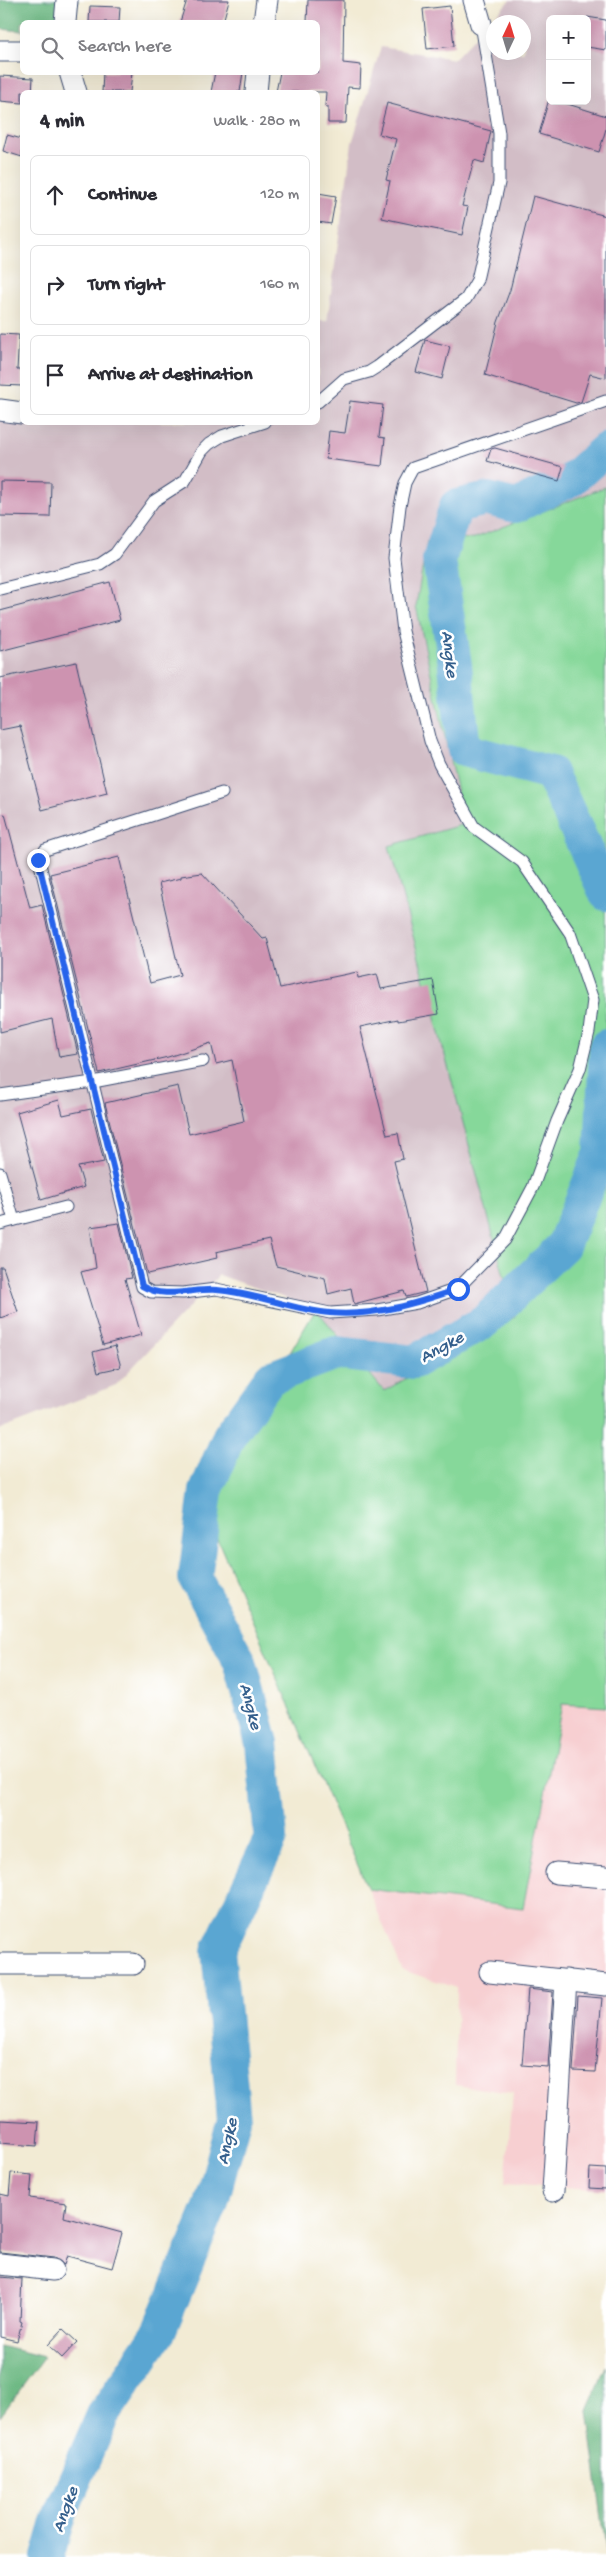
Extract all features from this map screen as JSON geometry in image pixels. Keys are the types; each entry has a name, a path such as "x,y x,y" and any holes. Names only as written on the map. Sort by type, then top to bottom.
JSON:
{"street":[{"path":"66,20 67,0"},
{"path":"264,20 267,0"},
{"path":"474,0 481,24"},
{"path":"0,51 20,50"},
{"path":"71,75 75,90"},
{"path":"256,90 258,75"},
{"path":"0,410 20,413"},
{"path":"556,1873 606,1877"},
{"path":"0,1964 133,1964"},
{"path":"490,1972 606,1985"},
{"path":"553,2191 566,1980"},
{"path":"0,2264 53,2270"}],"lane":[{"path":"320,400 344,380 369,372 377,367 466,299 477,280 499,183 499,133 481,24"},
{"path":"222,793 45,850 38,860 142,1286 151,1292 183,1293 216,1290 330,1313 376,1310 417,1303 458,1289 505,1240 534,1187 557,1121 580,1069 589,1032 593,1000 570,933 522,862 474,827 439,764 430,741 403,631 394,558 400,506 405,483 414,468 606,401"},
{"path":"0,589 100,564 116,554 154,501 185,481 202,450 222,436 255,425"},
{"path":"0,1095 93,1082 204,1061"},
{"path":"0,1173 14,1220"},
{"path":"0,1224 66,1207"}],"shaded area":[{"path":"510,0 606,0 606,487 475,538 427,541 416,606 464,825 389,846 515,1317 384,1391 316,1309 219,1275 116,1385 0,1430 0,400 20,420 20,425 320,425 320,321 327,321 352,143 381,47 454,59 486,25 486,60 531,60 531,15 496,15"},
{"path":"562,1704 606,1707 606,2190 505,2183 513,2093 455,2085 457,1988 402,1970 368,1889 523,1908"}],"green space":[{"path":"0,0 78,0 73,20 20,20 20,31 0,29"},
{"path":"605,487 606,1707 562,1704 523,1908 368,1889 201,1501 316,1309 384,1391 515,1317 389,846 464,824 416,606 427,541 475,538"},
{"path":"0,2346 44,2357 0,2417"},
{"path":"606,2366 606,2550 588,2411"}],"building":[{"path":"187,0 229,0 224,20 181,20"},
{"path":"308,0 344,0 343,63 361,65 360,88 348,87 346,123 328,123 328,107 325,106 326,92 320,92 320,90 276,90 279,75 320,75 320,20 307,20"},
{"path":"90,6 120,7 119,20 89,20"},
{"path":"450,6 454,46 427,49 423,9"},
{"path":"591,18 606,20 606,50 591,48"},
{"path":"103,75 132,75 130,90 102,90"},
{"path":"214,75 243,75 240,90 211,90"},
{"path":"0,76 33,78 32,90 20,90 20,103 0,101"},
{"path":"387,103 491,131 484,163 474,160 462,206 468,207 462,235 382,218 390,181 386,180 396,139 379,134"},
{"path":"547,105 571,105 606,116 606,129 599,152 539,134"},
{"path":"7,135 20,138 20,156 3,151"},
{"path":"320,193 336,196 331,224 320,222"},
{"path":"533,196 606,216 606,378 590,374 581,402 576,403 485,375 498,322 510,290"},
{"path":"0,334 19,335 17,370 20,370 20,386 0,385"},
{"path":"425,340 450,346 442,379 416,372"},
{"path":"350,401 383,405 379,437 385,438 382,466 326,459 329,431 345,433"},
{"path":"495,448 563,467 559,481 487,461 491,449"},
{"path":"0,481 51,482 50,517 0,516"},
{"path":"110,582 120,620 0,651 0,611"},
{"path":"76,662 107,793 42,810 20,726 0,730 0,678"},
{"path":"5,814 30,908 42,905 78,1054 59,1057 52,1019 0,1032 0,815"},
{"path":"119,857 150,983 180,975 159,883 181,878 181,876 202,873 263,939 267,938 280,988 357,972 358,978 377,974 381,989 433,980 439,1014 398,1021 398,1019 360,1027 387,1135 398,1133 403,1159 394,1161 426,1292 406,1297 404,1291 354,1304 351,1288 328,1294 325,1278 276,1266 269,1240 216,1252 217,1258 147,1274 105,1103 178,1086 189,1134 244,1121 232,1060 216,1064 211,1043 168,1057 99,1073 50,874"},
{"path":"59,1100 63,1115 91,1109 104,1162 78,1167 84,1187 41,1200 17,1112"},
{"path":"119,1223 132,1278 125,1279 141,1335 103,1345 81,1272 96,1268 90,1227"},
{"path":"0,1267 3,1267 18,1312 0,1318"},
{"path":"115,1346 121,1367 98,1372 93,1352"},
{"path":"528,1989 553,1992 548,2067 522,2065"},
{"path":"578,1996 602,1998 595,2072 573,2071"},
{"path":"0,2120 39,2122 37,2146 0,2143"},
{"path":"590,2168 606,2169 606,2189 589,2188"},
{"path":"11,2173 32,2175 30,2198 66,2203 64,2217 122,2233 112,2268 67,2256 64,2265 54,2258 0,2252 0,2194 9,2196"},
{"path":"0,2277 22,2279 20,2321 22,2322 17,2341 0,2337"},
{"path":"63,2329 77,2342 62,2358 48,2345"}],"waterway":[{"name":"Angke","path":"606,449 571,480 516,506 488,499 456,506 439,560 455,665 464,750 551,773 606,894"},
{"name":"Angke","path":"48,2557 61,2512 103,2415 158,2334 211,2205 234,2119 218,1951 271,1838 262,1743 240,1662 195,1578 206,1491 229,1436 270,1378 336,1353 414,1362 484,1322 563,1246 601,1153 606,1046"}],"route":[{"path":"38,860 77,1010 142,1286 151,1292 183,1293 216,1290 330,1313 376,1310 417,1303 458,1289"}]}
